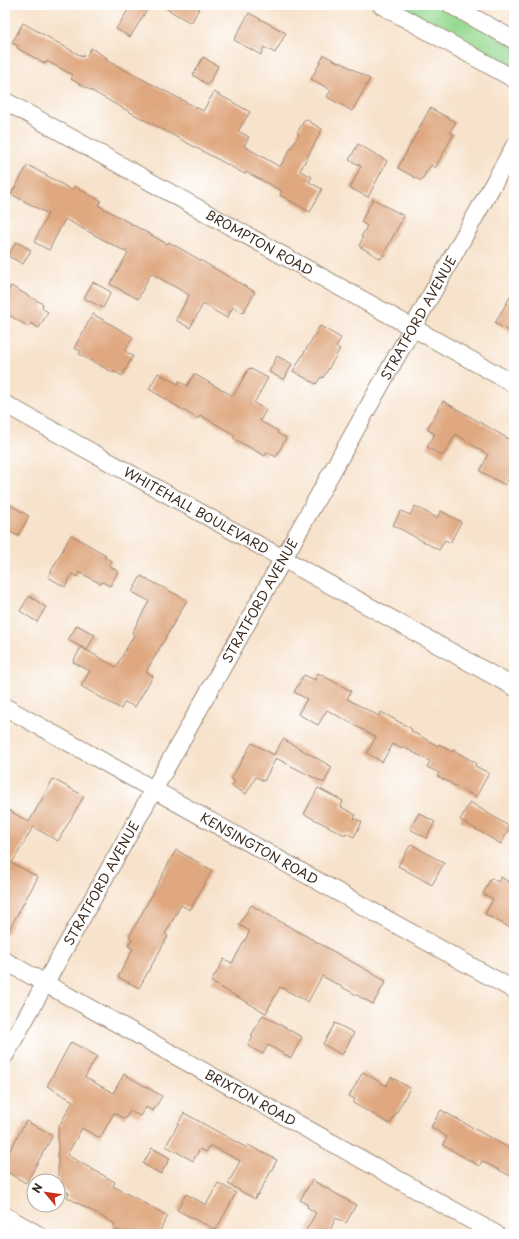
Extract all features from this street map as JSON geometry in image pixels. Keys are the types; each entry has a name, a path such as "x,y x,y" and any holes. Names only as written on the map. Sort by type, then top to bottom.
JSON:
{"street":[{"path":"381,5 514,79"},
{"path":"451,5 514,40"},
{"name":"BROMPTON ROAD","path":"5,101 514,384"},
{"name":"STRATFORD AVENUE","path":"5,1055 514,147"},
{"name":"WHITEHALL BOULEVARD","path":"5,404 514,687"},
{"name":"KENSINGTON ROAD","path":"5,707 514,990"},
{"name":"BRIXTON ROAD","path":"5,961 496,1234"},
{"path":"5,1216 37,1234"}],"green space":[{"path":"387,5 443,5 514,45 514,75"}],"building":[{"path":"131,5 150,5 130,37 116,29"},
{"path":"160,5 201,5 191,23"},
{"path":"249,13 286,33 275,53 264,47 261,55 234,40"},
{"path":"23,23 83,57 84,55 86,57 91,48 107,58 106,60 203,111 214,92 227,99 250,112 238,131 249,137 244,146 280,167 299,134 297,133 305,119 322,129 300,171 312,177 309,182 322,189 310,212 280,195 282,191 246,172 245,174 115,104 71,79 73,75 47,61 46,64 17,48 18,46 12,43"},
{"path":"324,55 370,79 352,111 327,97 331,90 311,79"},
{"path":"203,57 218,66 208,85 193,75"},
{"path":"430,108 456,122 450,132 454,134 435,168 431,165 421,181 398,168"},
{"path":"358,144 387,161 368,197 350,188 361,166 349,160"},
{"path":"28,165 72,190 74,186 101,201 98,205 167,244 169,242 255,292 243,313 233,307 227,318 203,304 190,328 176,320 189,295 151,273 138,299 110,284 128,253 65,219 49,250 34,242 48,214 11,194"},
{"path":"373,199 404,216 381,259 359,246 363,238 361,237 367,226 361,222"},
{"path":"16,242 31,250 23,264 8,256"},
{"path":"93,282 111,292 103,308 84,298"},
{"path":"11,286 43,304 42,308 48,312 39,328 31,323 29,327 5,313 5,296"},
{"path":"514,290 514,334 495,323"},
{"path":"93,314 133,337 125,351 133,356 122,376 79,354 81,351 74,348"},
{"path":"320,326 341,338 336,347 340,349 323,378 321,377 316,384 293,371"},
{"path":"277,356 292,364 284,380 269,372"},
{"path":"249,368 268,378 254,403 266,410 260,421 278,431 277,433 286,438 276,457 267,452 265,456 233,438 235,435 200,415 198,419 149,389 158,373 178,384 179,381 187,386 194,374 233,396"},
{"path":"443,401 514,442 514,469 505,485 480,471 488,455 456,434 443,456 427,447 435,434 427,429"},
{"path":"5,502 29,516 18,536 5,529"},
{"path":"415,506 437,518 441,511 461,522 450,543 445,540 439,550 393,525 401,511 410,515"},
{"path":"71,535 106,555 104,557 112,561 109,566 118,571 110,586 102,582 101,584 79,572 77,577 72,574 65,587 48,577"},
{"path":"141,576 187,600 146,672 153,676 135,707 125,702 121,709 81,686 90,671 73,662 81,647 116,667 134,635 132,633 149,601 132,592"},
{"path":"29,596 46,607 37,622 20,611"},
{"path":"77,625 95,635 87,650 68,640"},
{"path":"318,673 351,691 347,699 379,716 381,712 412,729 411,731 438,746 439,744 452,752 453,750 476,763 475,766 489,773 476,797 437,776 439,773 427,767 430,761 403,747 402,749 393,744 382,762 367,753 376,737 327,710 318,725 298,714 307,699 294,692 304,675 315,680"},
{"path":"283,739 332,767 324,783 276,758 264,781 256,777 246,794 232,786 235,781 231,779 252,743 274,755"},
{"path":"53,779 84,796 58,841 33,827 12,863 38,877 5,937 5,808 29,822"},
{"path":"318,788 343,801 341,807 356,815 354,818 362,822 354,837 346,833 345,835 304,814"},
{"path":"470,802 510,827 501,844 460,820"},
{"path":"419,813 435,822 426,838 410,829"},
{"path":"411,844 444,863 432,885 398,866"},
{"path":"176,850 212,870 190,910 181,905 165,934 168,936 139,988 118,977 133,949 128,946 132,939 129,937"},
{"path":"501,877 514,885 514,930 485,914 493,899 483,894 491,878 498,882"},
{"path":"251,905 386,981 373,1004 322,976 308,1002 280,987 266,1013 211,982 224,959 232,963 250,931 239,925"},
{"path":"263,1015 302,1037 291,1058 268,1045 263,1054 248,1046 253,1037 251,1036"},
{"path":"335,1023 354,1033 342,1055 323,1044"},
{"path":"71,1042 97,1056 85,1077 113,1093 124,1074 162,1096 153,1111 146,1107 140,1116 130,1111 125,1119 114,1113 100,1138 82,1128 67,1155 115,1182 113,1186 168,1216 158,1234 125,1234 113,1228 115,1224 67,1197 69,1193 66,1191 66,1173 58,1173 58,1128 73,1101 47,1086"},
{"path":"363,1072 386,1086 391,1077 410,1088 390,1124 353,1103 355,1099 349,1096"},
{"path":"441,1110 514,1151 514,1178 482,1161 479,1166 443,1145 447,1137 431,1127"},
{"path":"184,1113 247,1148 248,1145 277,1160 255,1199 228,1184 240,1161 210,1145 206,1152 200,1149 193,1161 166,1146"},
{"path":"26,1121 53,1135 32,1173 26,1173 26,1183 5,1171 5,1159"},
{"path":"152,1148 170,1158 161,1174 143,1164"},
{"path":"312,1180 356,1205 346,1223 336,1218 328,1234 304,1234 316,1213 300,1200"},
{"path":"218,1183 236,1193 216,1230 177,1210 186,1194 206,1205"}]}
